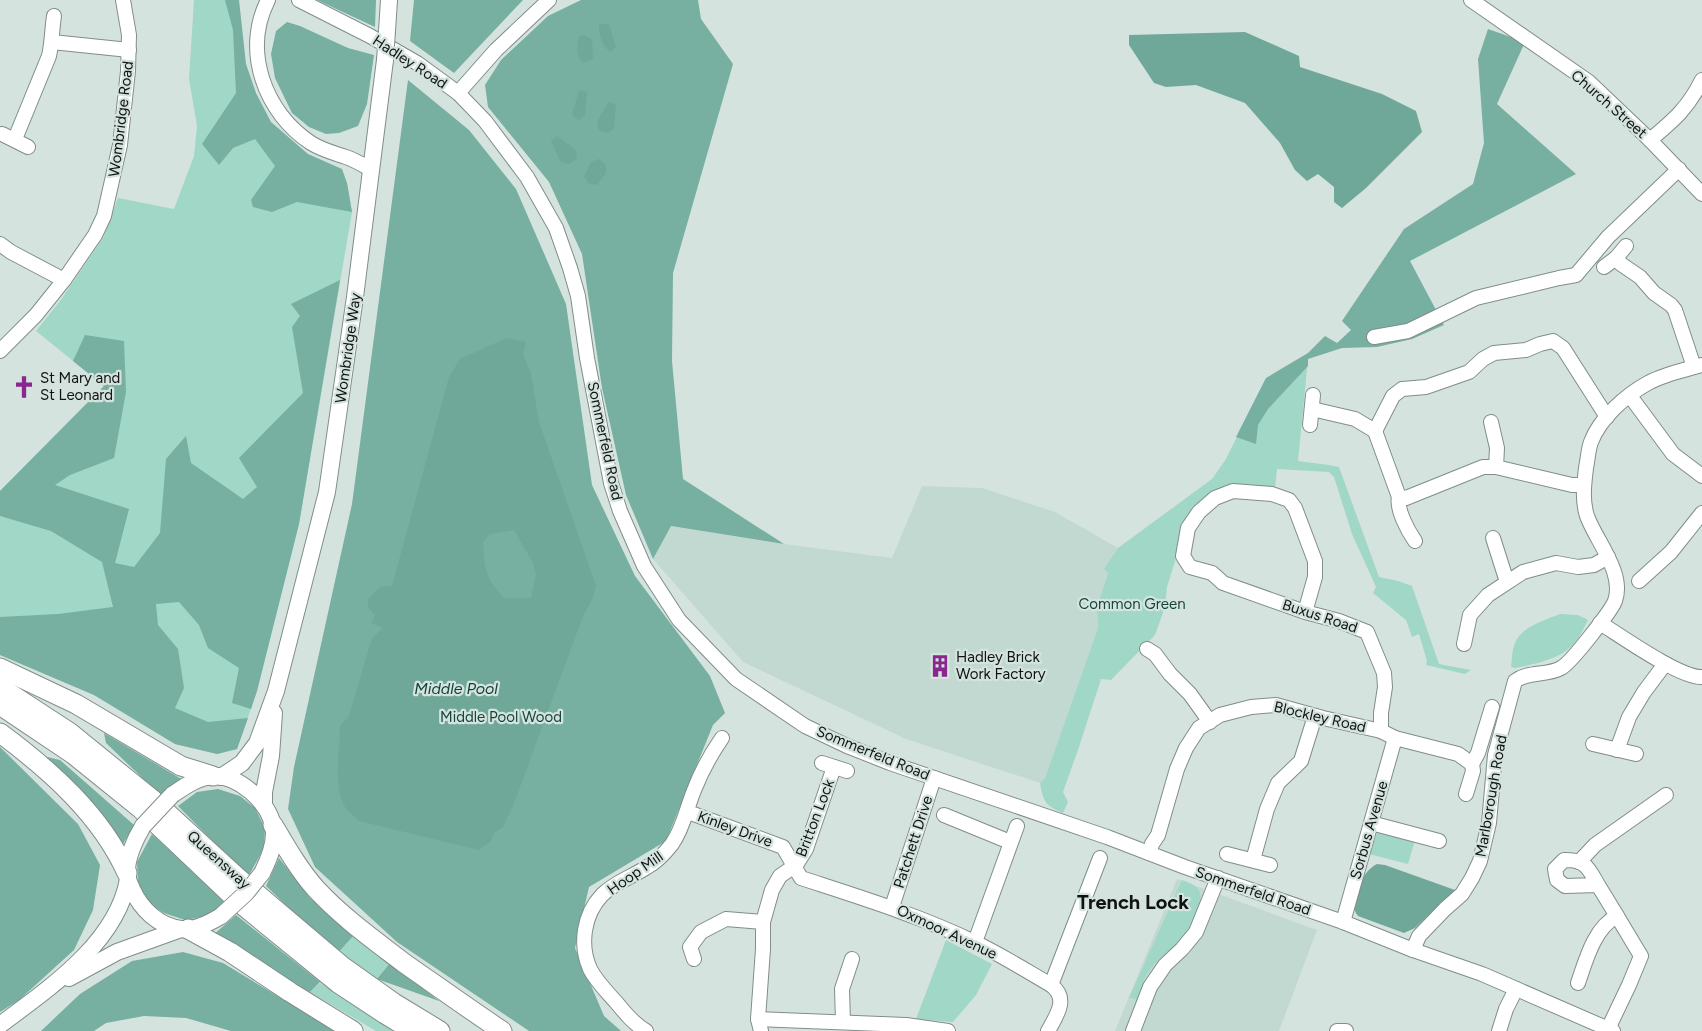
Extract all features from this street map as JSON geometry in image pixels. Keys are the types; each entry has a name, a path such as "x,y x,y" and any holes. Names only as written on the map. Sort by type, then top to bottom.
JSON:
{"highway":[{"path":"0,668 76,704 181,766 217,776"},
{"name":"Queensway","path":"0,687 70,732 153,800 236,877 342,966 394,1003 440,1031"},
{"name":"Queensway","path":"0,705 73,754 140,808 240,903 338,983 413,1031"},
{"path":"0,733 60,784 90,815 118,853 128,876"},
{"path":"273,826 315,888 338,911 460,1003 502,1031"},
{"path":"184,929 230,952 353,1031"}],"main road":[{"name":"Wombridge Way","path":"217,776 242,763 257,743 276,691 327,492 355,297 385,60 389,0"},
{"name":"Wombridge Way","path":"264,806 276,691"},
{"path":"0,1025 51,987 104,934 125,896 131,852 138,834 143,826 172,796 193,781 217,776 238,782 251,791 264,806 273,826 273,847 262,874 246,893 221,916 210,922 118,952 51,987"},
{"path":"128,876 136,898 146,912 164,923 184,929"}],"street":[{"name":"Wombridge Road","path":"0,351 36,315 64,280 95,235 104,216 120,145 128,79 129,35 123,0"},
{"path":"268,0 259,26 258,62 264,87 281,117 301,136 313,144 329,152 349,158 370,169"},
{"name":"Hadley Road","path":"299,0 370,36 416,63 458,93 496,50 549,0"},
{"name":"Church Street","path":"1471,0 1589,82 1650,140 1702,194"},
{"path":"28,147 9,136 49,56 54,16"},
{"path":"52,42 129,50"},
{"path":"1650,140 1692,100 1702,80"},
{"name":"Sommerfeld Road","path":"458,93 485,121 527,177 556,228 578,296 587,358 611,483 620,511 644,566 679,620 736,679 805,726 864,752 1343,922 1413,950 1482,974 1610,1030"},
{"path":"349,158 373,150"},
{"path":"1374,337 1408,331 1476,298 1576,275 1608,237 1679,169"},
{"path":"0,244 11,252 64,280"},
{"path":"1604,267 1616,258 1626,246"},
{"path":"1616,258 1621,264 1640,277 1654,293 1675,310 1698,366"},
{"path":"1375,431 1393,396 1402,389 1426,387 1469,372 1483,359 1494,353 1526,350 1553,341 1563,348 1607,417"},
{"name":"Marlborough Road","path":"1413,950 1419,936 1462,894 1480,861 1489,823 1495,755 1514,681 1520,677 1552,672 1562,668 1611,610 1616,598 1615,576 1608,557 1598,541 1583,497 1591,441 1600,425 1617,405 1648,383 1698,366"},
{"path":"1310,424 1313,395"},
{"path":"1630,396 1673,454 1702,476"},
{"path":"1312,409 1355,420 1375,431 1399,497 1398,502 1408,532 1415,541"},
{"path":"1491,422 1497,448 1496,467"},
{"path":"1399,497 1406,498 1441,486 1484,467 1496,467 1572,485 1584,485"},
{"name":"Buxus Road","path":"1305,612 1315,576 1315,561 1295,508 1289,500 1272,494 1232,490 1215,498 1199,512 1188,528 1183,556 1190,567 1212,573 1223,583 1305,612 1339,621 1367,632 1384,673 1386,687 1381,712 1381,731"},
{"path":"1639,581 1671,552 1702,513"},
{"path":"1493,538 1507,582"},
{"path":"1464,644 1470,615 1488,595 1523,572 1556,563 1578,567 1594,565 1608,557"},
{"path":"1600,623 1665,664 1700,674"},
{"path":"1148,649 1190,694 1210,722"},
{"path":"1617,750 1629,717 1644,692 1665,664"},
{"name":"Blockley Road","path":"1149,853 1158,835 1177,770 1186,748 1199,728 1220,715 1251,707 1276,704 1315,716 1381,731 1395,738 1458,754 1472,764"},
{"path":"1466,794 1473,771 1472,764 1478,753 1492,707"},
{"path":"1253,860 1267,809 1278,783 1300,761 1315,716"},
{"name":"Kinley Drive","path":"722,738 706,761 694,789 688,812 783,847 794,867"},
{"name":"Sorbus Avenue","path":"1343,922 1395,738"},
{"path":"1593,744 1636,754"},
{"name":"Britton Lock","path":"794,867 806,849 834,767"},
{"name":"Patchett Drive","path":"892,907 934,778"},
{"path":"1579,862 1595,845 1666,795"},
{"name":"Hoop Mill","path":"646,1031 617,1004 591,970 584,949 585,930 591,909 602,895 613,886 647,868 661,857 674,841 688,812"},
{"path":"944,815 1010,842"},
{"path":"1371,823 1439,841"},
{"path":"975,942 1017,826"},
{"path":"1227,854 1270,865"},
{"path":"1048,1031 1056,1018 1061,1001 1058,990 1051,985 1099,858"},
{"path":"1598,885 1565,886 1557,880 1555,869 1564,860 1574,860 1588,868 1641,956 1610,1030"},
{"path":"794,867 780,876 775,883 763,922 759,1025 906,1025 948,1031"},
{"name":"Oxmoor Avenue","path":"794,867 800,878 892,907 975,942 1051,985"},
{"path":"1133,1031 1150,987 1165,965 1182,950 1196,932 1218,878"},
{"path":"1578,983 1585,963 1603,927 1617,916"},
{"path":"694,959 690,947 701,932 726,919 763,922"},
{"path":"851,1025 840,973 852,959"},
{"path":"1499,1031 1506,1009 1516,989"},
{"path":"1337,1031 1346,1031"}],"shaded area":[{"path":"922,486 982,488 1055,512 1118,548 1105,569 1108,573 1097,607 1098,628 1045,778 1040,783 906,739 743,662 653,559 670,526 784,544 892,558"},
{"path":"1177,879 1317,930 1279,1031 1115,1031"}],"green space":[{"path":"194,0 228,0 238,28 244,97 301,171 347,183 352,212 299,524 257,691 237,749 217,754 175,744 94,695 0,655 0,516 4,517 0,491 104,386 36,331 60,301 103,238 118,198 174,209 194,156 197,126 189,79"},
{"path":"225,0 239,0 246,64 256,93 271,122 308,154 342,169 347,183 352,212 297,202 272,212 253,207 251,200 275,166 255,139 233,148 219,165 202,144 236,93 233,30"},
{"path":"317,0 376,0 375,27"},
{"path":"414,0 523,0 454,73 410,41"},
{"path":"581,0 698,0 701,19 733,64 673,273 672,361 683,479 784,544 671,526 653,559 626,495 602,388 582,254 549,182 488,107 485,85 501,60 548,16"},
{"path":"287,22 348,48 374,55 367,104 358,126 339,133 326,134 309,127 292,113 275,78 271,54 276,31"},
{"path":"1488,29 1525,42 1497,104 1576,174 1410,261 1444,325 1412,339 1377,347 1342,348 1308,359 1308,366 1268,409 1258,425 1256,444 1236,437 1266,378 1308,353 1325,336 1337,343 1351,330 1342,321 1404,229 1473,184 1484,143 1478,59"},
{"name":"Middle Pool Wood","path":"408,80 469,130 516,189 566,304 592,485 635,576 710,676 725,713 713,725 666,841 589,887 575,948 604,1016 621,1031 529,1031 397,942 315,867 288,809 294,767 352,504"},
{"path":"340,280 299,524 251,709 232,703 239,668 208,648 199,625 179,602 156,604 158,625 178,649 184,688 175,708 208,722 248,718 237,749 217,754 175,744 94,695 0,655 0,617 58,614 113,607 102,562 51,531 0,516 0,491 104,386 73,361 85,335 124,341 126,392 114,458 70,475 55,485 129,509 115,563 134,567 160,533 166,459 186,436 191,463 243,499 257,487 239,458 303,393 292,327 300,316 291,304"},
{"name":"Common Green","path":"1308,359 1298,461 1339,467 1379,577 1412,586 1439,664 1471,670 1465,674 1426,665 1427,661 1419,634 1412,637 1406,620 1373,593 1376,587 1352,534 1334,477 1329,472 1277,469 1275,488 1234,485 1185,529 1167,587 1165,607 1155,635 1111,680 1101,679 1063,792 1068,802 1063,813 1053,808 1044,799 1040,783 1045,778 1098,628 1097,607 1108,573 1104,569 1118,548 1212,479 1226,459 1266,378"},
{"path":"1560,614 1578,615 1588,620 1576,641 1564,652 1548,660 1531,665 1511,667 1514,646 1518,637 1528,628"},
{"path":"104,733 183,780 160,795 106,743"},
{"path":"0,747 78,824 100,865 93,910 74,950 19,1000 0,1012"},
{"path":"43,756 60,760 134,825 123,844 62,776"},
{"path":"218,789 240,796 255,808 265,828 264,848 248,877 178,806 197,792"},
{"path":"1379,828 1416,837 1408,864 1369,854"},
{"path":"152,834 226,901 207,916 185,920 164,913 148,903 138,883 137,862"},
{"path":"279,858 310,898 354,935 337,954 266,886"},
{"path":"1182,880 1199,891 1201,899 1197,918 1185,937 1154,964 1147,974 1137,999 1129,998"},
{"path":"236,915 320,982 310,992 212,936"},
{"path":"354,935 390,963 377,979 337,954"},
{"path":"946,940 992,964 976,995 953,1022 916,1019"},
{"path":"183,952 223,963 335,1031 231,1031 186,1018 144,1016 106,1023 94,1031 41,1031 80,994 132,961"},
{"path":"390,963 439,1001 377,979"},
{"path":"320,983 393,1031 376,1031 310,992"}],"water":[{"path":"599,24 609,24 616,47 610,52 604,46 601,39"},
{"path":"1245,32 1299,56 1300,67 1382,94 1416,111 1422,132 1366,188 1342,208 1334,202 1334,187 1318,174 1307,181 1295,170 1280,143 1245,103 1196,85 1166,87 1154,83 1129,45 1129,35"},
{"path":"585,35 592,40 593,59 583,63 579,57 577,47 579,36"},
{"path":"579,90 587,92 585,115 579,120 572,115"},
{"path":"608,102 616,104 614,128 608,133 599,130 597,122"},
{"path":"557,136 576,150 577,158 570,164 561,162 551,141"},
{"path":"599,159 606,165 606,173 597,185 588,183 584,176 591,162"},
{"name":"Middle Pool","path":"507,338 526,342 523,355 531,373 539,422 596,586 592,600 583,616 513,806 503,827 494,833 491,841 479,850 359,821 345,807 341,798 338,778 340,726 349,716 372,638 383,628 371,623 375,615 368,607 368,599 380,587 392,586 449,377 460,359","holes":["514,530 532,561 536,573 531,598 504,598 493,585 487,573 483,542 490,534"]},
{"path":"1377,864 1385,865 1455,890 1415,928 1404,933 1358,916 1355,910 1354,903 1357,888 1366,873"}],"place":[{"name":"St Mary and St Leonard","path":"24,387"},
{"name":"Hadley Brick Work Factory","path":"940,666"}],"district":[{"name":"Trench Lock","path":"1133,902"}]}
